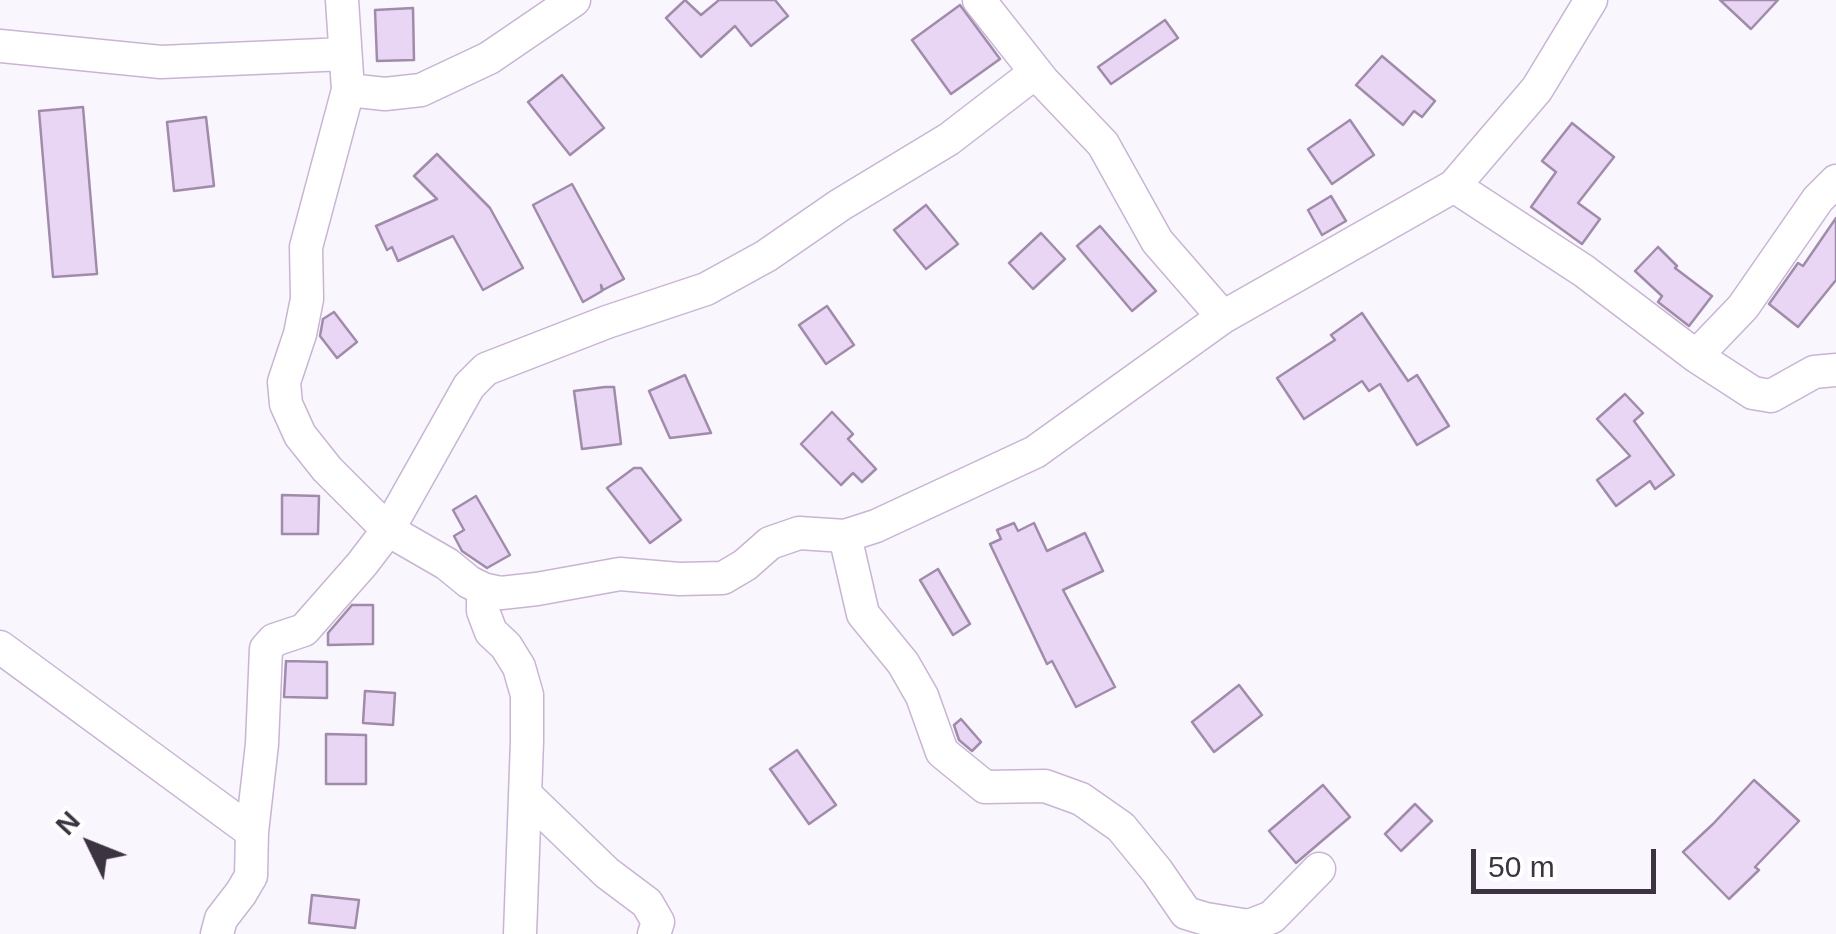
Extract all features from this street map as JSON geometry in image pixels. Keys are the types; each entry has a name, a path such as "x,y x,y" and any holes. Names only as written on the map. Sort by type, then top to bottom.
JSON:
{"street":[{"path":"342,0 348,90 306,248 307,299 284,382 286,404 300,435 327,469 388,530 447,564 469,582 501,593 620,574 723,578 770,543 799,533 844,536 876,526 1035,452 1224,317 1454,186 1537,89 1592,0"},
{"path":"348,90 385,94 421,90 489,58 574,0"},
{"path":"979,0 1036,72 1103,144 1157,241 1224,317"},
{"path":"0,46 160,62 346,54"},
{"path":"217,934 221,919 242,894 250,876 266,649 274,640 304,630 362,564 388,530 469,386 486,369 706,289 766,256 948,139 1036,72"},
{"path":"1696,356 1743,307 1818,199 1836,181"},
{"path":"1454,186 1584,271 1696,356 1754,393 1771,396 1814,372 1836,370"},
{"path":"844,536 863,614 903,664 922,696 942,752 985,787 1045,786 1081,799 1121,827 1186,913 1206,920 1249,926 1272,917 1318,869"},
{"path":"484,589 483,611 491,632 519,667 526,694 520,934"},
{"path":"0,647 252,832"},
{"path":"525,794 607,872 646,903 658,922 654,934"}],"building":[{"path":"685,0 701,15 719,0 775,0 788,16 751,46 735,26 701,57 666,18"},
{"path":"1720,0 1778,0 1751,29"},
{"path":"960,5 1000,59 951,94 912,40"},
{"path":"413,8 414,60 377,61 375,10"},
{"path":"1165,20 1178,38 1111,84 1098,67"},
{"path":"1382,56 1435,101 1422,117 1414,111 1403,125 1356,85"},
{"path":"562,75 604,128 570,155 528,102"},
{"path":"83,107 97,274 53,277 39,111"},
{"path":"206,117 214,186 174,191 167,122"},
{"path":"1350,120 1374,155 1332,184 1308,149"},
{"path":"1572,123 1614,157 1578,203 1600,219 1582,244 1531,207 1556,172 1542,161"},
{"path":"437,154 490,208 523,268 483,290 453,236 398,261 392,247 387,250 376,226 437,199 414,176"},
{"path":"572,184 624,279 603,290 601,285 602,291 583,302 533,205"},
{"path":"1331,196 1346,221 1322,235 1308,210"},
{"path":"926,205 958,244 926,269 894,230"},
{"path":"1836,218 1836,280 1798,327 1769,304 1798,263 1803,266"},
{"path":"1100,226 1156,291 1132,311 1077,246"},
{"path":"1041,233 1065,259 1033,289 1009,263"},
{"path":"1658,247 1675,268 1712,296 1689,326 1658,302 1662,296 1635,271"},
{"path":"827,306 854,345 826,364 799,325"},
{"path":"334,312 357,342 337,358 320,336 323,319"},
{"path":"1362,313 1408,381 1417,375 1449,426 1417,445 1380,384 1369,391 1362,381 1304,419 1277,378 1335,340 1331,335"},
{"path":"685,375 711,433 670,438 649,391"},
{"path":"614,387 621,444 582,449 574,391"},
{"path":"1625,394 1643,413 1634,421 1674,475 1655,489 1650,481 1616,506 1597,480 1630,456 1597,419"},
{"path":"832,412 853,434 848,439 876,469 862,482 853,473 841,485 801,444"},
{"path":"634,468 641,468 681,520 650,543 607,488"},
{"path":"282,495 319,496 318,534 282,534"},
{"path":"476,496 510,555 487,568 462,551 454,536 464,530 453,510"},
{"path":"1014,523 1018,531 1034,523 1047,551 1085,533 1103,571 1063,590 1115,687 1076,707 1052,661 1047,664 990,544 1001,539 997,530"},
{"path":"938,569 970,624 953,635 920,580"},
{"path":"352,605 373,605 373,644 328,645 328,633"},
{"path":"286,661 327,662 327,698 284,697"},
{"path":"1239,685 1262,715 1214,752 1192,722"},
{"path":"365,691 395,693 393,725 363,723"},
{"path":"961,719 981,742 972,751 959,740 954,725"},
{"path":"326,734 366,735 366,784 326,784"},
{"path":"797,750 836,805 809,824 770,769"},
{"path":"1754,780 1799,821 1729,899 1683,852"},
{"path":"1323,785 1350,817 1296,863 1269,831"},
{"path":"1415,804 1432,821 1401,851 1385,834"},
{"path":"312,895 359,900 355,928 309,923"}]}
